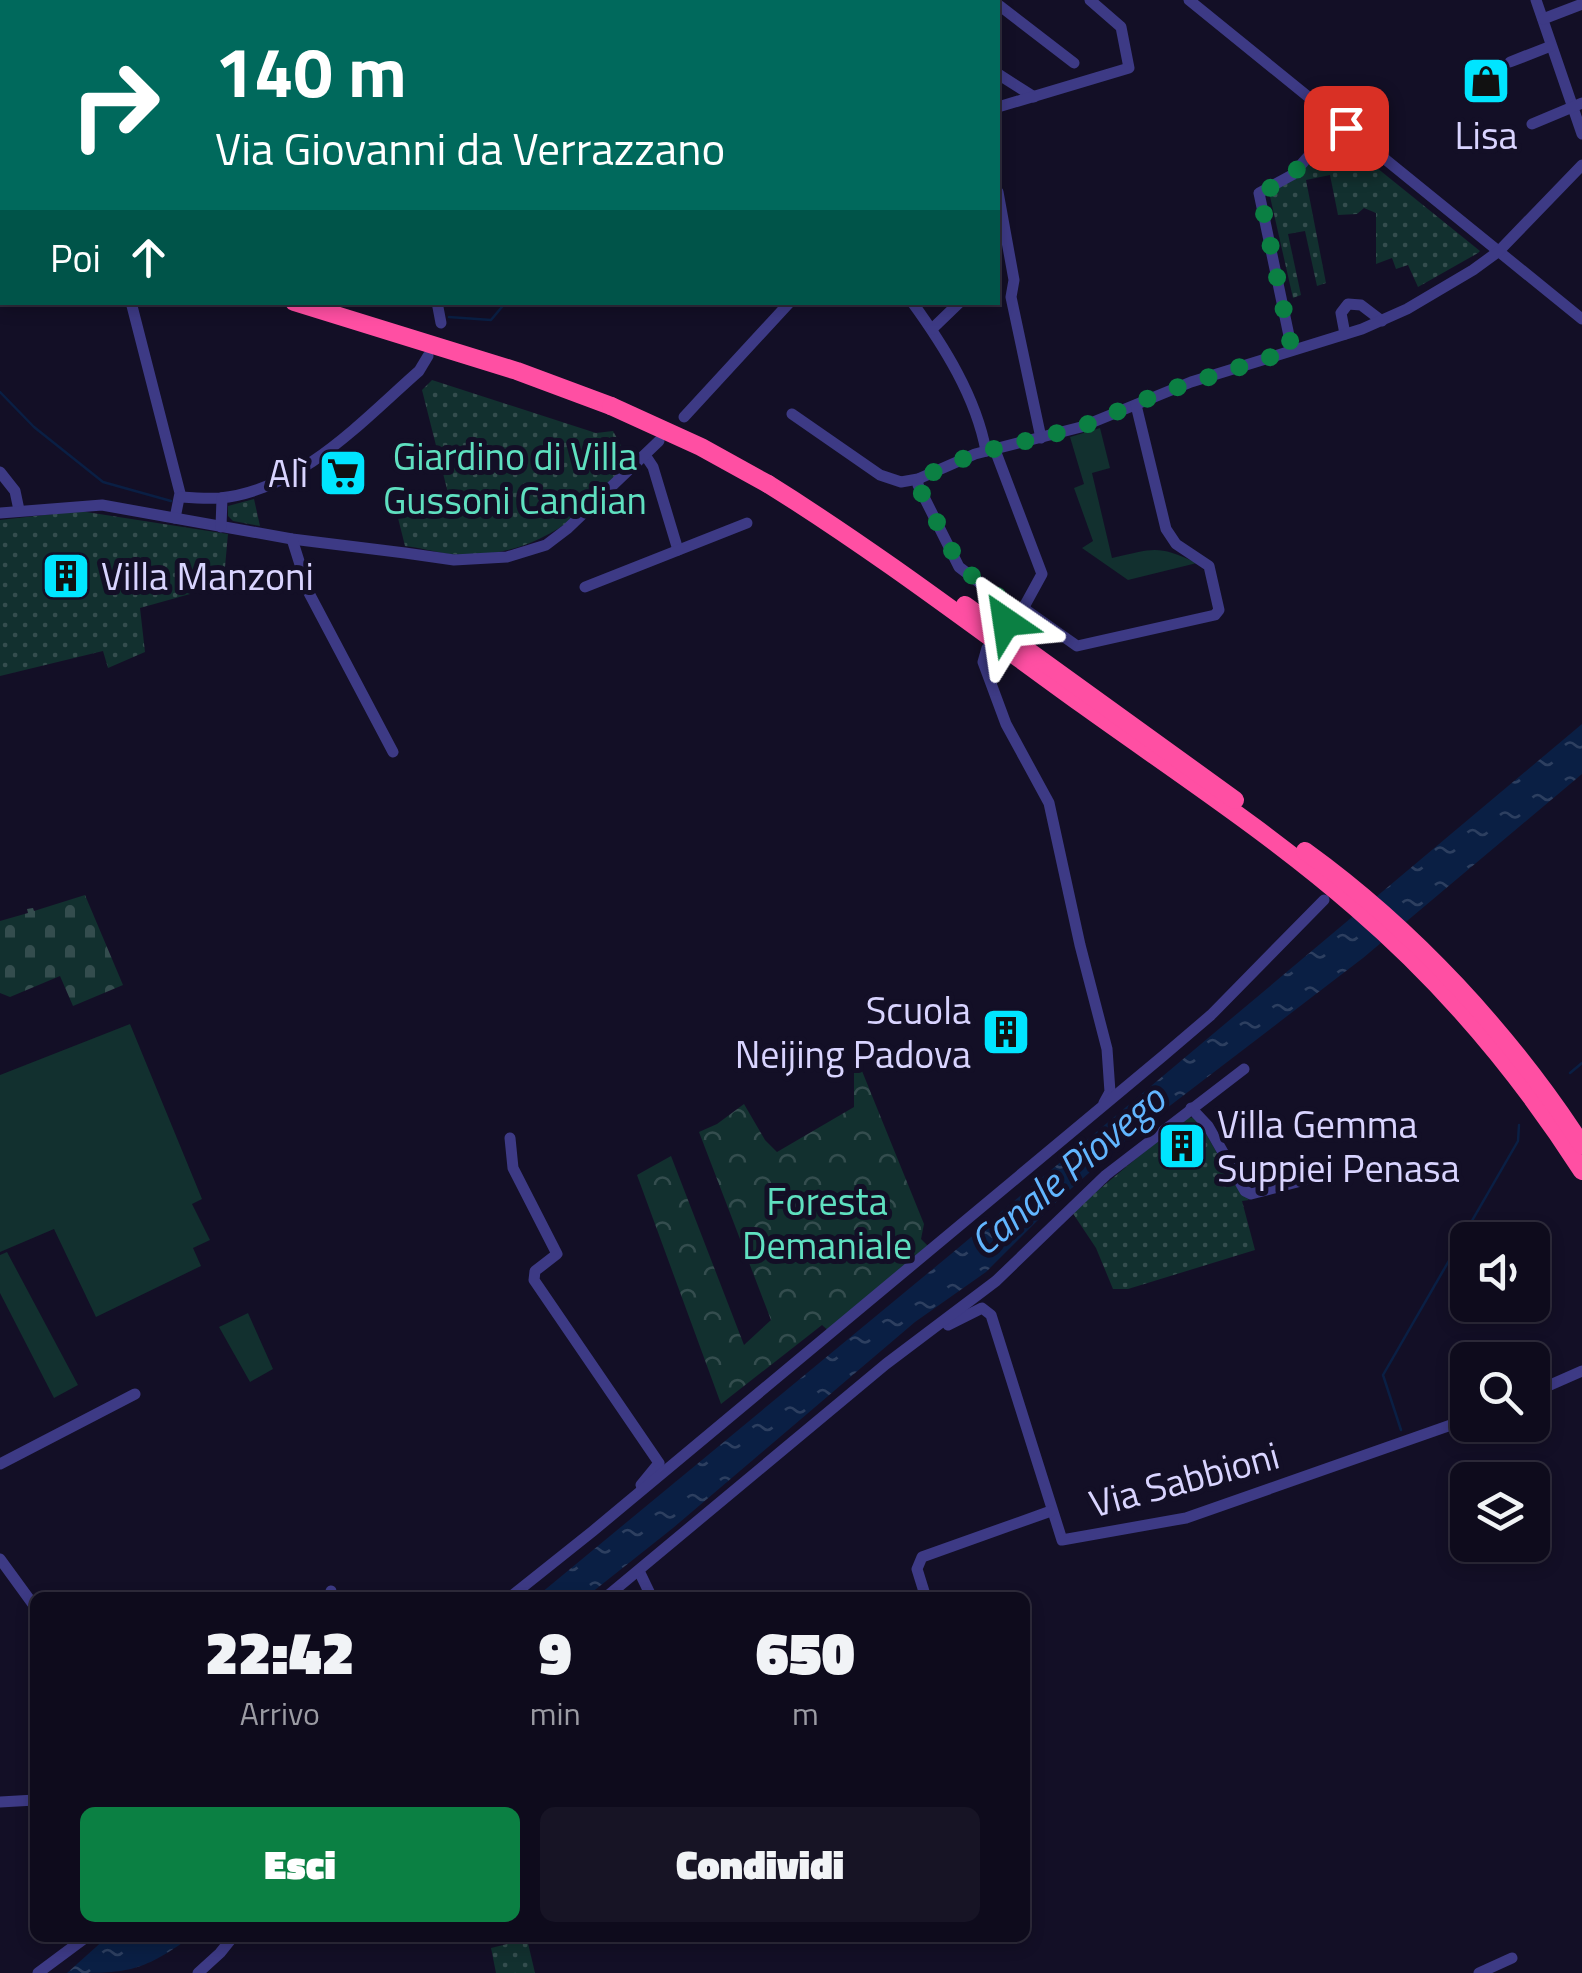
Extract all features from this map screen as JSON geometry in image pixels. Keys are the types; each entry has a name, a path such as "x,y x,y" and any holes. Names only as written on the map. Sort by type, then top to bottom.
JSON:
{"highway":[{"path":"304,305 615,402"},
{"path":"343,305 533,365 771,480 1320,869 1433,972 1518,1059 1582,1145"},
{"path":"1433,972 1518,1080 1582,1171"}],"street":[{"path":"1000,106 1129,68 1121,27 1090,0"},
{"path":"1188,0 1582,319"},
{"path":"1536,0 1577,106 1582,134"},
{"path":"1542,19 1582,4"},
{"path":"1000,6 1074,63"},
{"path":"1510,62 1551,46"},
{"path":"1000,75 1034,97"},
{"path":"1532,124 1577,106"},
{"path":"1292,350 1260,194 1292,175 1329,133 1346,128"},
{"path":"792,414 880,475 901,482 918,479 944,464 1106,418 1191,382 1382,321 1445,288 1498,251 1582,164"},
{"path":"1000,203 1014,280 1011,297 1041,438"},
{"path":"1345,334 1340,313 1348,304 1360,305 1382,321"},
{"path":"132,305 181,498 176,518"},
{"path":"438,305 441,323"},
{"path":"684,417 787,305"},
{"path":"914,305 970,398 1042,574 1024,605 1026,610 1077,646 1215,615 1219,610 1206,562 1176,544 1166,528 1136,405"},
{"path":"932,329 957,305"},
{"path":"181,498 222,498 278,481 320,456 419,371 428,356"},
{"path":"0,513 102,505 292,539 454,560 518,554 546,544 567,529 660,441"},
{"path":"645,455 652,466 678,550"},
{"path":"0,472 15,491 19,510"},
{"path":"918,479 918,486 960,566 1010,608 1006,622"},
{"path":"221,527 222,498"},
{"path":"585,587 746,523"},
{"path":"292,539 310,593 393,752"},
{"path":"987,648 984,662 988,678 1016,746 1050,803 1107,1050 1110,1092 1098,1110"},
{"path":"516,1592 1211,1015 1324,900"},
{"path":"613,1592 886,1364 996,1281 1106,1176 1244,1068"},
{"path":"1191,1108 1208,1126 1246,1191 1251,1194 1305,1180"},
{"path":"510,1138 512,1168 557,1254 535,1271 534,1280 659,1463 634,1497"},
{"name":"Via Sabbioni","path":"940,1324 945,1326 982,1308 991,1315 1062,1540 1186,1518 1450,1426"},
{"path":"1550,1385 1582,1371"},
{"path":"0,1464 135,1394"},
{"path":"924,1592 917,1569 922,1558 1051,1511"},
{"path":"0,1559 30,1600"},
{"path":"639,1571 649,1592"},
{"path":"0,1802 30,1800"},
{"path":"38,1973 80,1942"},
{"path":"198,1973 229,1942"},
{"path":"1479,1973 1512,1958"}],"green space":[{"path":"1343,132 1353,138 1351,147 1480,251 1418,287 1408,265 1396,269 1392,258 1376,264 1376,213 1364,208 1357,214 1338,215 1330,175 1306,180 1326,283 1317,286 1305,231 1288,234 1301,295 1293,298 1269,192 1296,178 1333,135"},
{"name":"Giardino di Villa Gussoni Candian","path":"432,380 596,433 613,431 629,460 578,514 517,548 467,555 405,546 396,510 449,497 422,390"},
{"path":"1100,428 1110,468 1092,473 1112,558 1155,550 1197,563 1128,580 1082,548 1093,541 1074,488 1084,484 1070,437"},
{"path":"254,499 260,526 233,521 228,516 228,506"},
{"path":"80,511 228,534 225,567 208,589 140,608 145,652 108,668 103,651 0,676 0,520"},
{"path":"85,895 123,985 73,1006 60,976 10,997 0,993 0,921 28,913 27,909 34,911"},
{"path":"130,1024 202,1199 192,1204 210,1240 193,1248 201,1266 96,1317 54,1229 0,1252 0,1075"},
{"name":"Foresta Demaniale","path":"862,1071 924,1224 921,1239 929,1247 831,1333 822,1325 721,1404 637,1175 671,1156 744,1345 771,1320 699,1132 744,1104 765,1140 777,1152 854,1107 854,1073"},
{"path":"1186,1117 1195,1118 1201,1125 1235,1185 1249,1200 1242,1201 1255,1250 1128,1289 1113,1289 1096,1248 1072,1212"},
{"path":"7,1252 78,1385 54,1398 0,1293 0,1255"},
{"path":"248,1313 273,1369 250,1382 219,1327"},
{"path":"528,1942 535,1973 496,1973 491,1948"}],"water":[{"name":"Canale Piovego","path":"1582,724 1582,774 1363,958 1133,1134 1055,1203 986,1272 915,1322 592,1592 542,1592"},
{"path":"102,1942 183,1942 132,1969 67,1973"}],"waterway":[{"path":"449,317 491,320 504,305"},
{"path":"0,392 34,427 103,482 171,501"},
{"path":"1570,1073 1582,1063"},
{"path":"1401,1430 1383,1375 1518,1141 1519,1125"}],"place":[{"name":"Lisa","path":"1486,81"},
{"name":"Alì","path":"343,473"},
{"name":"Villa Manzoni","path":"66,576"},
{"name":"Scuola Neijing Padova","path":"1006,1032"},
{"name":"Villa Gemma Suppiei Penasa","path":"1182,1146"}],"route":[{"path":"1006,622 1010,608 960,566 918,486 918,479 944,464 1081,427 1163,392 1292,350 1258,199 1266,188 1292,175 1335,128 1346,128"}]}
